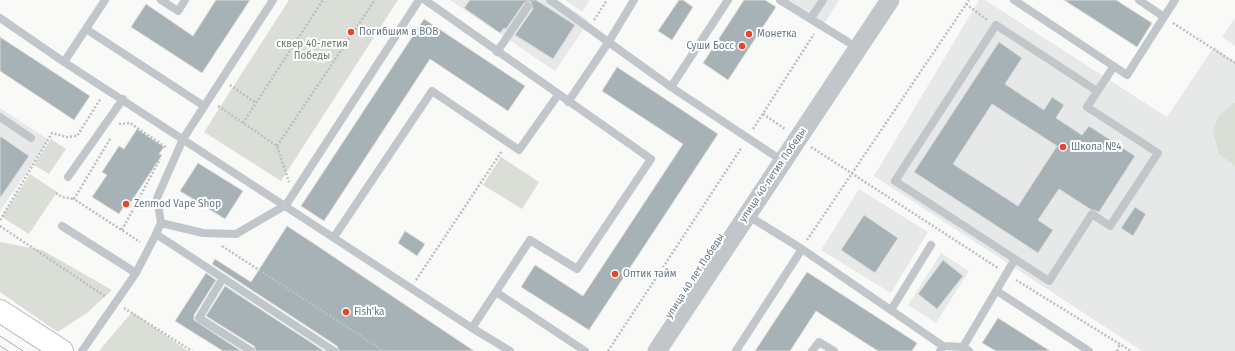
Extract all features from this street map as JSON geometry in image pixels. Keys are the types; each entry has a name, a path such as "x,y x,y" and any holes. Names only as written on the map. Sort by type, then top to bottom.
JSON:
{"main road":[{"path":"0,311 62,351"}],"street":[{"path":"794,135 848,42 875,0"},
{"name":"улица 40-летия Победы","path":"656,351 747,215 794,135 890,0"},
{"name":"улица 40 лет Победы","path":"646,351 779,159"}],"lane":[{"path":"64,62 105,0"},
{"path":"160,0 178,11 185,0"},
{"path":"82,351 136,273 156,234 161,223 158,198 183,139 273,0"},
{"path":"161,223 203,233 236,234 286,205 419,0"},
{"path":"425,0 651,159 577,269 530,240 472,328"},
{"path":"550,0 671,87 779,159"},
{"path":"568,102 608,43 634,0"},
{"path":"671,87 728,0"},
{"path":"780,0 848,42"},
{"path":"811,18 823,0"},
{"path":"1014,0 1127,75 1175,0"},
{"path":"1139,0 1164,17"},
{"path":"497,52 528,6"},
{"path":"0,18 64,62 286,205 472,328 510,351"},
{"path":"1097,91 996,25 895,181 1049,280 1092,214 1110,226 1158,153 1087,107 1114,66"},
{"path":"86,29 206,102"},
{"path":"334,237 432,91 519,150 558,95"},
{"path":"68,177 123,99"},
{"path":"0,117 31,138"},
{"path":"747,215 802,249 891,310 942,349 966,349 996,291 1015,259"},
{"path":"62,226 136,273"},
{"path":"156,234 334,351"},
{"path":"891,310 931,245"},
{"path":"736,351 802,249"},
{"path":"223,278 199,318 251,351"},
{"path":"996,291 1089,351"},
{"path":"496,292 585,351"},
{"path":"812,351 819,342 834,351"}],"path":[{"path":"243,123 323,0"},
{"path":"277,146 375,0"},
{"path":"588,28 607,0"},
{"path":"802,249 852,172 969,0"},
{"path":"966,4 996,25"},
{"path":"1164,17 1235,63"},
{"path":"608,351 820,25"},
{"path":"221,79 256,103"},
{"path":"0,220 52,133 67,137 77,136 106,88"},
{"path":"206,102 243,123 277,146 293,193"},
{"path":"763,114 1007,274 1131,351"},
{"path":"116,129 120,123 130,124 167,147 122,230"},
{"path":"74,199 112,136"},
{"path":"411,288 508,142"},
{"path":"56,193 62,197 74,199 149,247"},
{"path":"0,226 115,303 192,351"},
{"path":"203,233 384,351"},
{"path":"1117,351 1120,344"}],"shaded area":[{"path":"450,0 558,0 589,21 555,71"},
{"path":"565,0 590,0 582,12"},
{"path":"786,0 839,0 824,24"},
{"name":"Школа №4","path":"979,0 985,0 1167,117 1214,47 1235,62 1235,351 1142,351 874,176"},
{"path":"1235,18 1235,46 1222,37"},
{"path":"0,108 49,140 0,211"},
{"path":"859,189 928,232 891,293 821,250"},
{"path":"941,253 969,271 936,323 908,305"}],"green space":[{"name":"сквер 40-летия Победы","path":"289,0 398,0 281,181 204,132"},
{"path":"1234,103 1235,166 1219,154 1213,132 1219,115"},
{"path":"51,139 66,149 49,174 34,165"},
{"path":"501,157 539,182 522,209 483,185"},
{"path":"30,174 57,192 29,234 2,217"},
{"path":"0,242 42,250 112,290 88,312 58,332 0,292"},
{"path":"132,312 188,351 99,351"}],"building":[{"path":"216,0 250,0 202,73 131,27 146,4 193,36"},
{"path":"470,0 536,0 575,25 553,59 515,35 533,9 531,2 528,1 524,3 506,29 504,28 500,33 464,8"},
{"path":"679,0 683,0 693,7 672,40 658,31"},
{"path":"744,0 765,0 776,7 728,80 703,63"},
{"path":"1064,0 1116,0 1152,23 1137,47"},
{"path":"424,19 525,86 508,111 430,59 324,221 301,206"},
{"path":"0,37 90,96 74,120 0,71"},
{"path":"999,42 1022,58 1005,84 1044,110 1052,97 1064,105 1056,118 1082,135 1089,126 1135,156 1099,212 1090,209 1059,189 1038,220 1053,230 1038,253 914,172","holes":["992,104 1057,146 1018,206 953,164"]},
{"path":"617,67 718,134 589,330 521,287 535,265 583,296 683,144 602,91"},
{"path":"137,129 164,147 159,154 162,155 127,208 124,206 119,214 92,197 107,175 102,172 119,146 124,149"},
{"path":"0,136 29,156 0,198"},
{"path":"198,163 243,191 225,219 180,191"},
{"path":"1135,207 1146,214 1133,236 1121,228"},
{"path":"864,215 898,238 875,273 841,250"},
{"path":"287,226 474,351 339,351 337,346 212,264 215,259 251,282"},
{"path":"405,231 425,244 417,256 398,243"},
{"path":"943,260 963,276 937,309 918,294"},
{"path":"807,272 917,343 912,351 878,351 816,311 790,351 755,351"},
{"path":"206,273 216,280 194,315 194,320 241,351 223,351 175,321"},
{"path":"225,286 324,351 256,351 254,346 206,316"},
{"path":"998,318 1050,351 996,351 982,343"}],"tram line":[{"path":"0,336 23,351"},
{"path":"0,346 8,351"}],"place":[{"name":"Погибшим в ВОВ","path":"351,32"},
{"name":"Монетка","path":"749,34"},
{"name":"Суши Босс","path":"742,46"},
{"name":"Школа №4","path":"1063,147"},
{"name":"Zenmod Vape Shop","path":"126,204"},
{"name":"Оптик тайм","path":"615,274"},
{"name":"Fish'ka","path":"346,312"}]}
